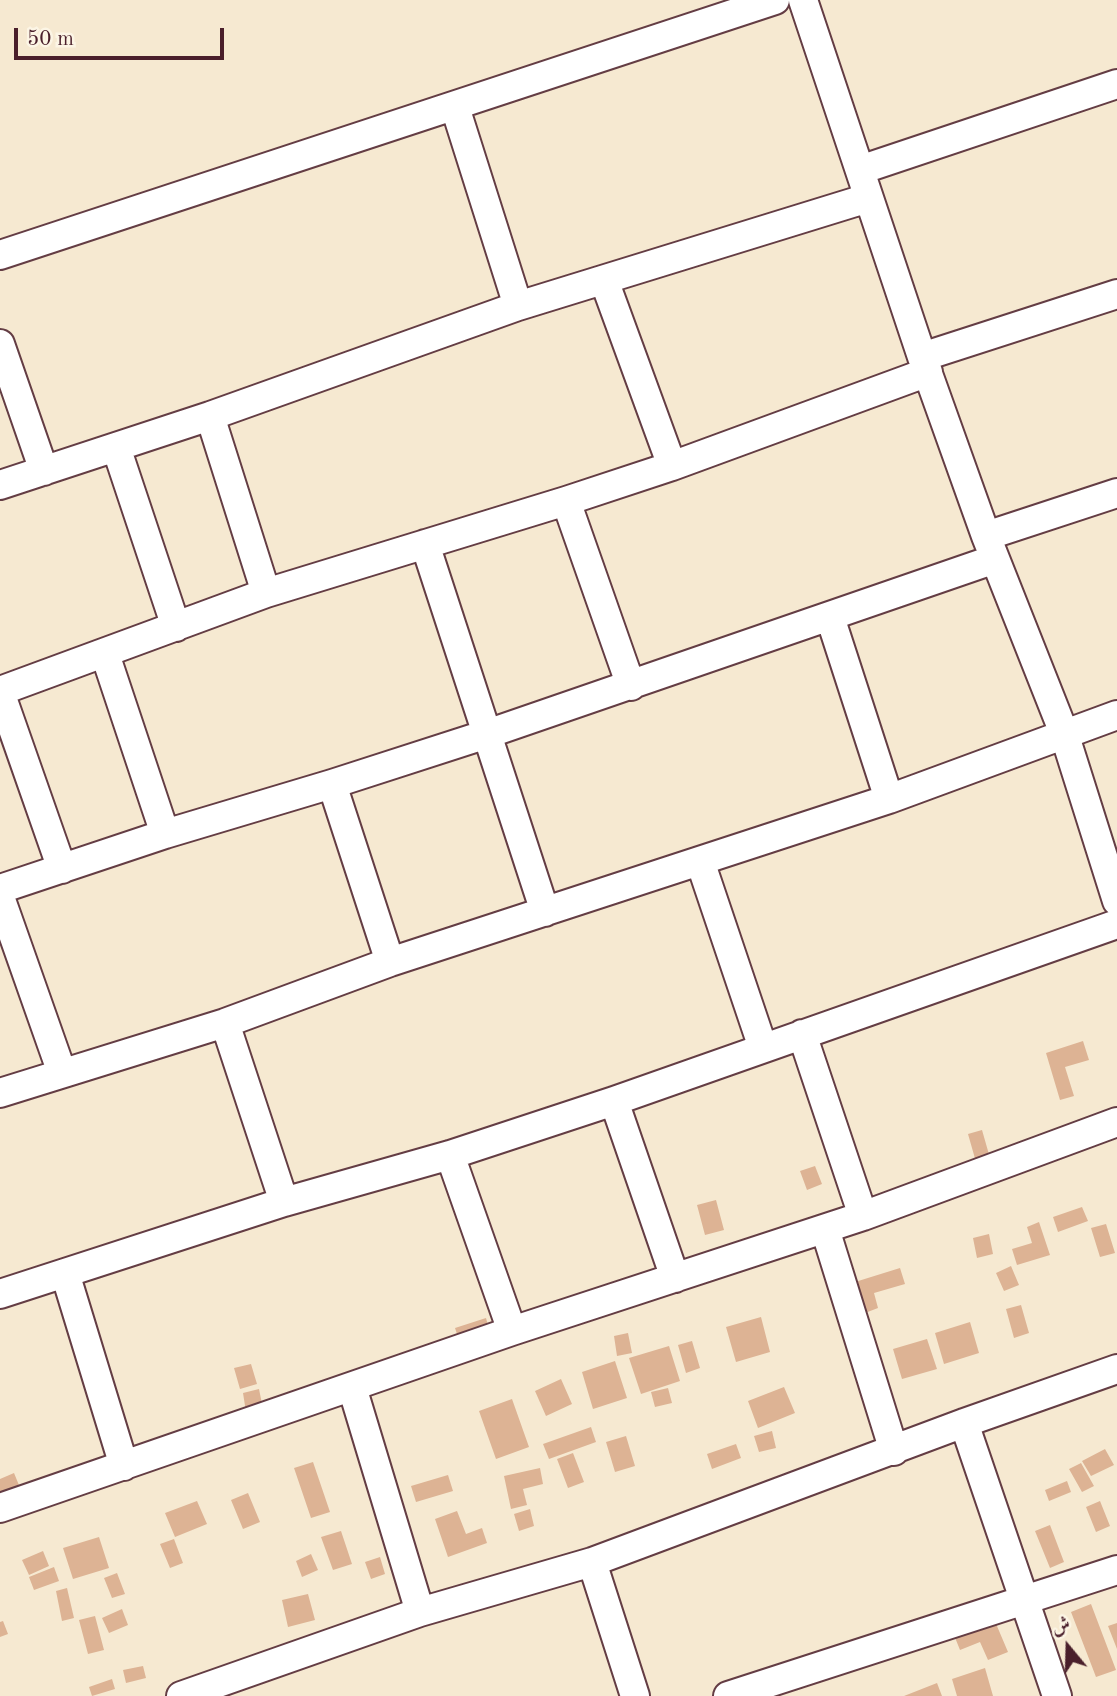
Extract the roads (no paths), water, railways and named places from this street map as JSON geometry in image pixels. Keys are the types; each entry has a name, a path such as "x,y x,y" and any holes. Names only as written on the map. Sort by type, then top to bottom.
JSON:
{"street":[{"path":"0,255 775,0"},
{"path":"803,0 925,364 991,548 1064,733 1117,901"},
{"path":"860,170 1117,84"},
{"path":"455,107 517,306"},
{"path":"0,485 210,416 517,306 868,198"},
{"path":"604,280 672,466"},
{"path":"62,869 0,691 266,593 672,466 925,364 1117,294"},
{"path":"0,344 44,471"},
{"path":"210,416 266,593"},
{"path":"116,447 176,627"},
{"path":"0,889 165,834 487,734 831,617 1117,493"},
{"path":"566,501 631,685"},
{"path":"425,544 545,912"},
{"path":"831,617 889,799"},
{"path":"104,654 165,834"},
{"path":"0,1093 225,1023 390,962 889,799 1117,715"},
{"path":"332,784 390,962"},
{"path":"700,861 763,1048"},
{"path":"0,897 62,1073"},
{"path":"0,1294 284,1202 450,1155 614,1101 1117,924"},
{"path":"225,1023 284,1202"},
{"path":"802,1034 863,1216"},
{"path":"614,1101 675,1278"},
{"path":"0,1508 512,1331 863,1216 1117,1122"},
{"path":"450,1155 512,1331"},
{"path":"825,1229 894,1451"},
{"path":"65,1273 124,1466"},
{"path":"181,1696 420,1612 592,1562 964,1423 1117,1369"},
{"path":"352,1387 420,1612"},
{"path":"964,1423 1057,1696"},
{"path":"592,1562 635,1696"},
{"path":"728,1696 1117,1570"}]}
